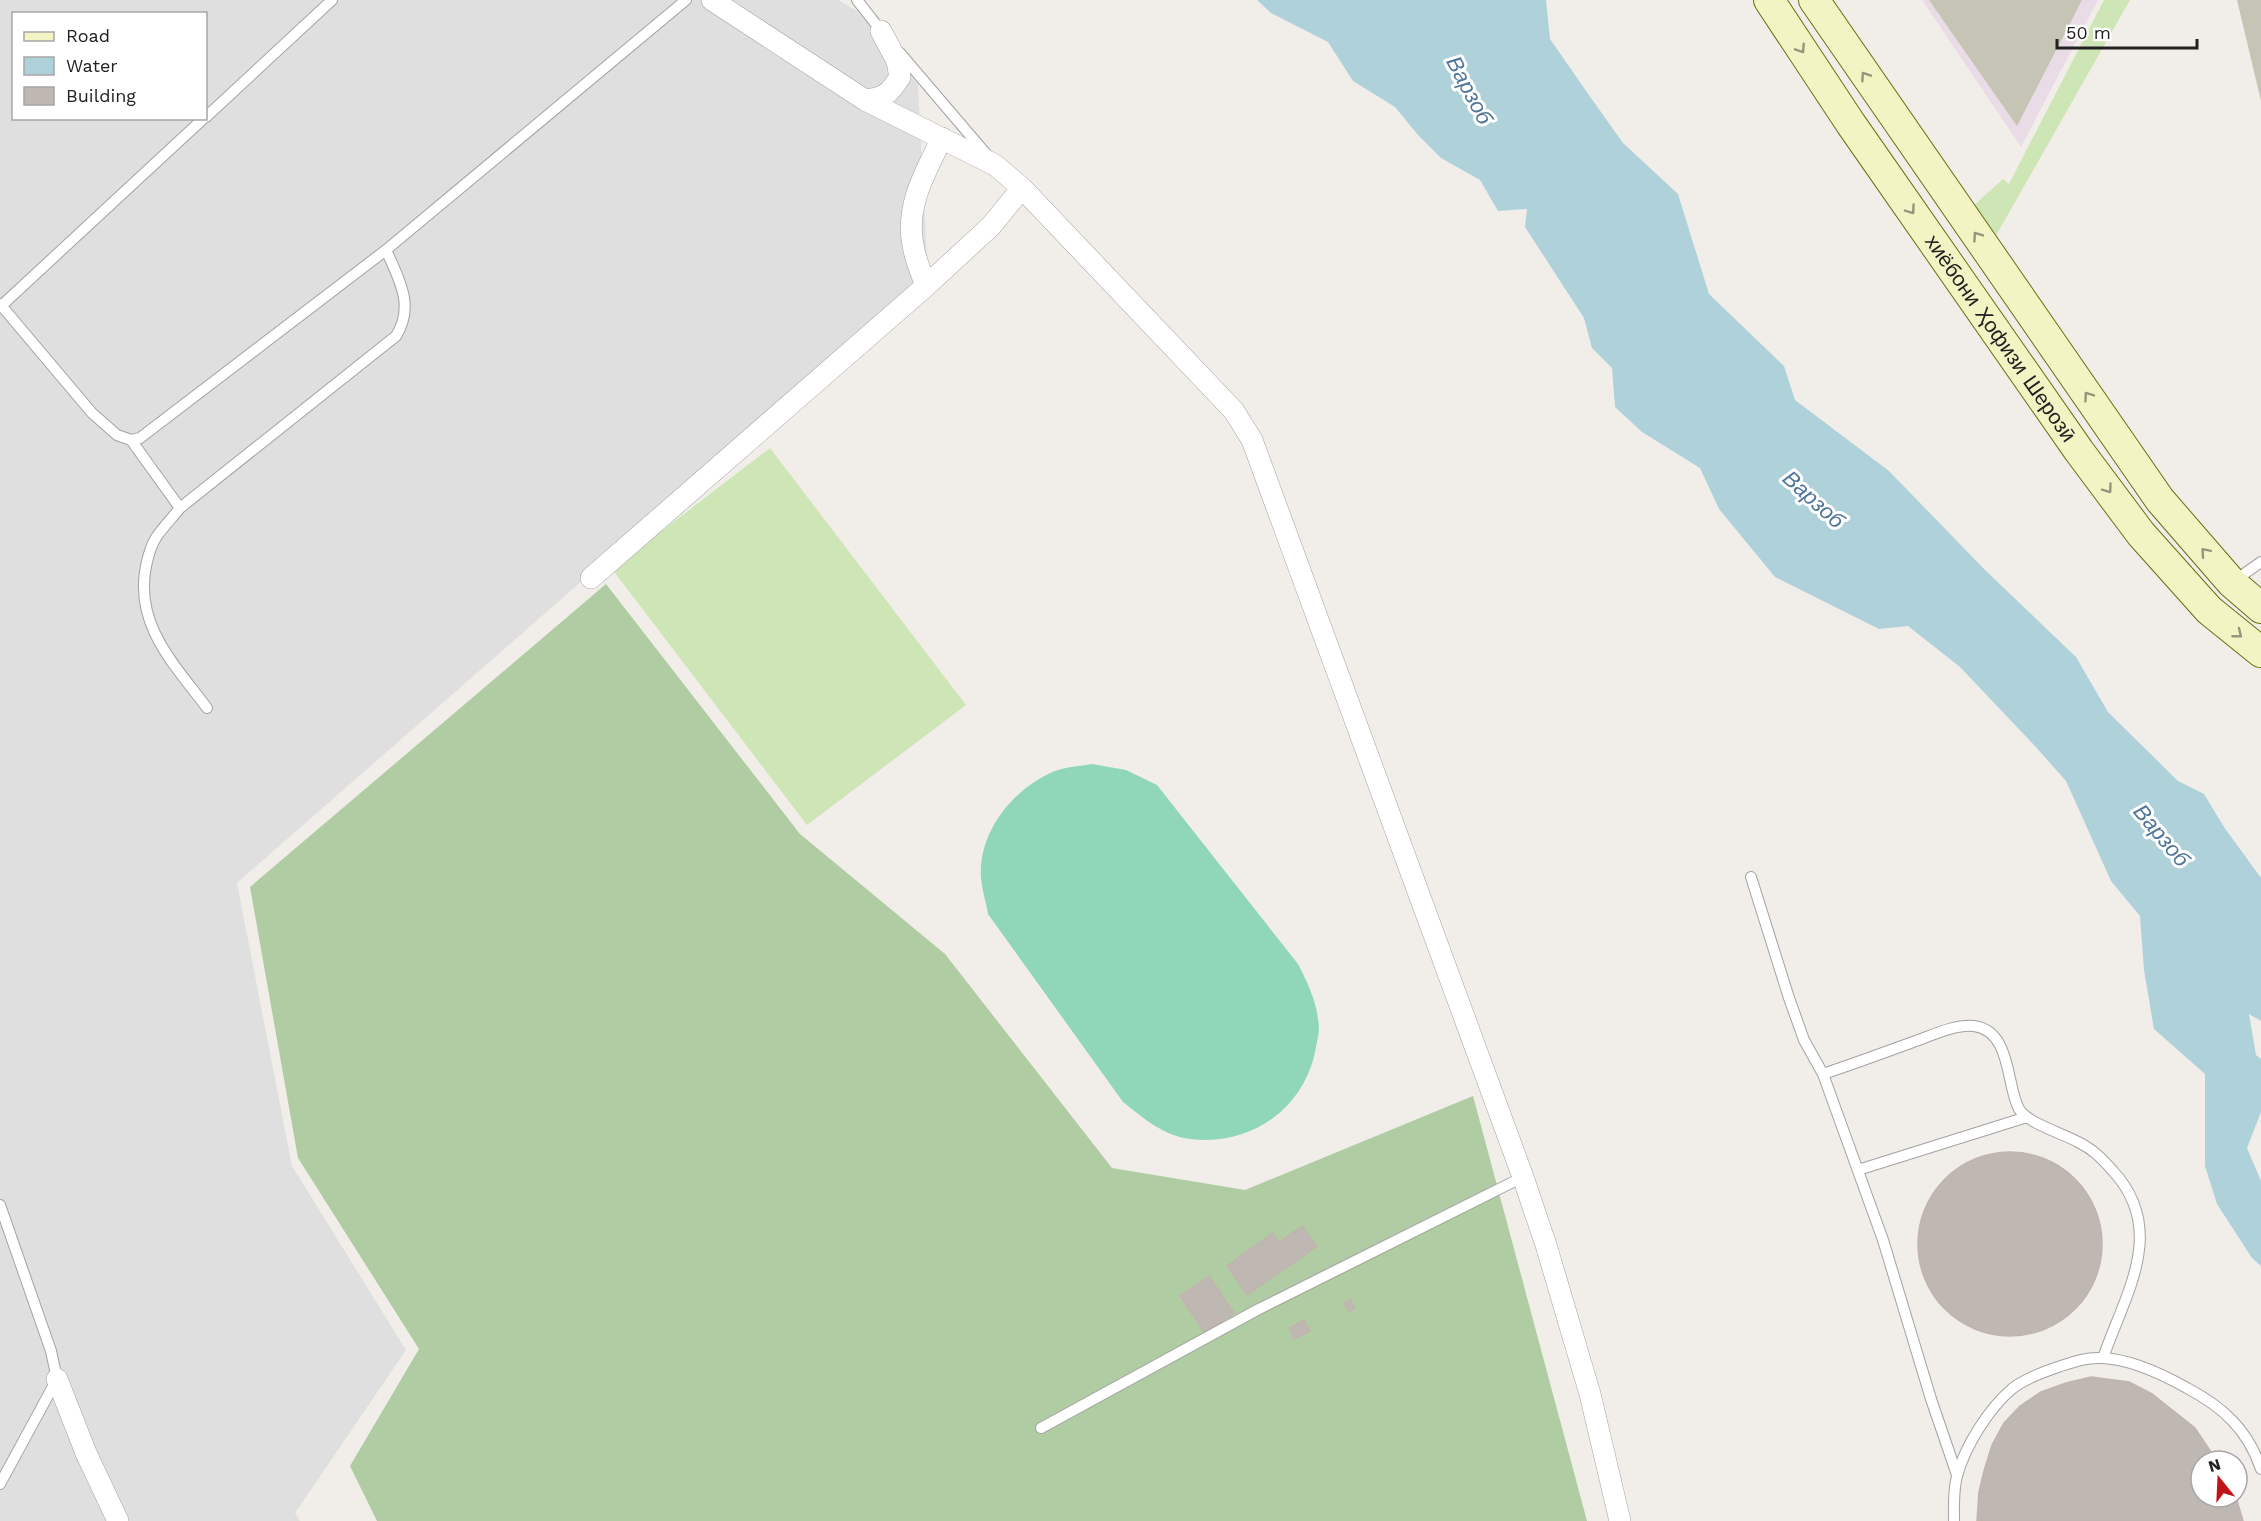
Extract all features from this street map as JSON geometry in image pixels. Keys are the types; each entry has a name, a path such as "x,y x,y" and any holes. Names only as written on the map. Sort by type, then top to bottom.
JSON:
{"main road":[{"name":"хиёбони Ҳофизи Шерозӣ","path":"1769,0 1851,124 2079,450 2141,534 2209,610 2261,652"},
{"name":"хиёбони Ҳофизи Шерозӣ","path":"1814,0 2160,500 2232,583 2261,608"},
{"path":"2079,450 2111,429"}],"street":[{"path":"712,0 865,100 995,165 1022,188 1234,411 1252,440 1523,1177 1546,1245 1590,1394 1620,1521"},
{"path":"865,100 881,99 893,88 900,77 897,61 881,31"},
{"path":"926,286 912,244 911,219 918,188 942,138"},
{"path":"591,578 926,286 991,226 1022,188"},
{"path":"57,1379 86,1453 118,1521"}],"lane":[{"path":"207,116 332,0"},
{"path":"203,120 0,306 92,413 117,435 131,440 140,438 153,430 386,250 686,0"},
{"path":"857,0 995,165"},
{"path":"207,708 158,642 149,623 143,578 148,553 156,537 180,508 396,336 404,324 406,308 400,282 386,250"},
{"path":"131,440 180,508"},
{"path":"2232,583 2261,562"},
{"path":"1751,877 1804,1040 1822,1074 1858,1170 1957,1475"},
{"path":"1822,1074 1949,1029 1973,1026 1988,1030 2001,1046 2019,1109 2026,1117 2097,1152 2124,1182 2133,1202 2139,1222 2141,1245 2136,1271 2103,1358"},
{"path":"1858,1170 2026,1117"},
{"path":"1041,1428 1257,1310 1523,1177"},
{"path":"0,1206 51,1351 57,1379 0,1484"},
{"path":"1954,1521 1957,1475 1974,1436 1998,1404 2013,1388 2044,1372 2084,1358 2103,1358 2132,1363 2169,1378 2212,1401 2245,1434 2261,1469"}],"shaded area":[{"path":"0,0 838,0 857,11 918,85 928,278 237,883 292,1166 406,1350 295,1513 300,1521 0,1521"},
{"path":"1922,0 2098,0 2021,147"},
{"path":"1929,0 2082,0 2017,126"},
{"path":"2237,0 2261,0 2261,101"}],"green space":[{"path":"2104,0 2130,0 1994,239 1972,207 2003,179 2009,184"},
{"path":"770,448 966,705 807,825 612,569"},
{"path":"606,584 800,834 945,954 1112,1168 1245,1190 1473,1096 1587,1521 377,1521 350,1466 419,1349 298,1158 250,887"},
{"path":"1092,764 1126,770 1157,785 1298,964 1306,980 1315,1003 1319,1029 1310,1069 1301,1088 1288,1105 1254,1129 1213,1140 1180,1137 1154,1125 1123,1102 988,914 981,878 982,861 992,828 1002,813 1026,788 1040,779 1055,771"}],"water":[{"name":"Варзоб","path":"1257,0 1546,0 1550,39 1623,143 1678,194 1709,294 1784,366 1795,400 1889,471 1986,571 2076,657 2108,712 2178,781 2204,794 2224,827 2261,878 2261,1021 2249,1014 2256,1055 2261,1059 2261,1112 2247,1148 2261,1181 2261,1266 2252,1258 2217,1204 2205,1166 2205,1074 2154,1029 2144,970 2140,916 2111,881 2066,781 1960,667 1908,626 1879,629 1775,577 1719,509 1700,468 1642,432 1615,407 1612,368 1592,348 1584,318 1525,227 1527,209 1498,211 1480,180 1441,158 1395,107 1353,81 1328,42 1271,13"}],"building":[{"path":"2010,1152 2045,1159 2061,1167 2075,1179 2087,1193 2095,1209 2102,1244 2095,1279 2087,1295 2075,1309 2061,1321 2045,1329 2010,1336 1975,1329 1959,1321 1945,1309 1933,1295 1925,1279 1918,1244 1925,1209 1933,1193 1945,1179 1959,1167 1975,1159"},
{"path":"1302,1226 1317,1246 1247,1295 1227,1266 1273,1233 1279,1242"},
{"path":"1209,1276 1234,1313 1205,1333 1180,1296"},
{"path":"1350,1299 1355,1308 1349,1312 1344,1303"},
{"path":"1304,1320 1310,1331 1294,1339 1289,1328"},
{"path":"2091,1377 2129,1382 2152,1394 2195,1428 2209,1449 2189,1449 2189,1509 2240,1509 2243,1521 1977,1521 1979,1492 1984,1471 1992,1445 2004,1423 2020,1406 2041,1392"}]}
